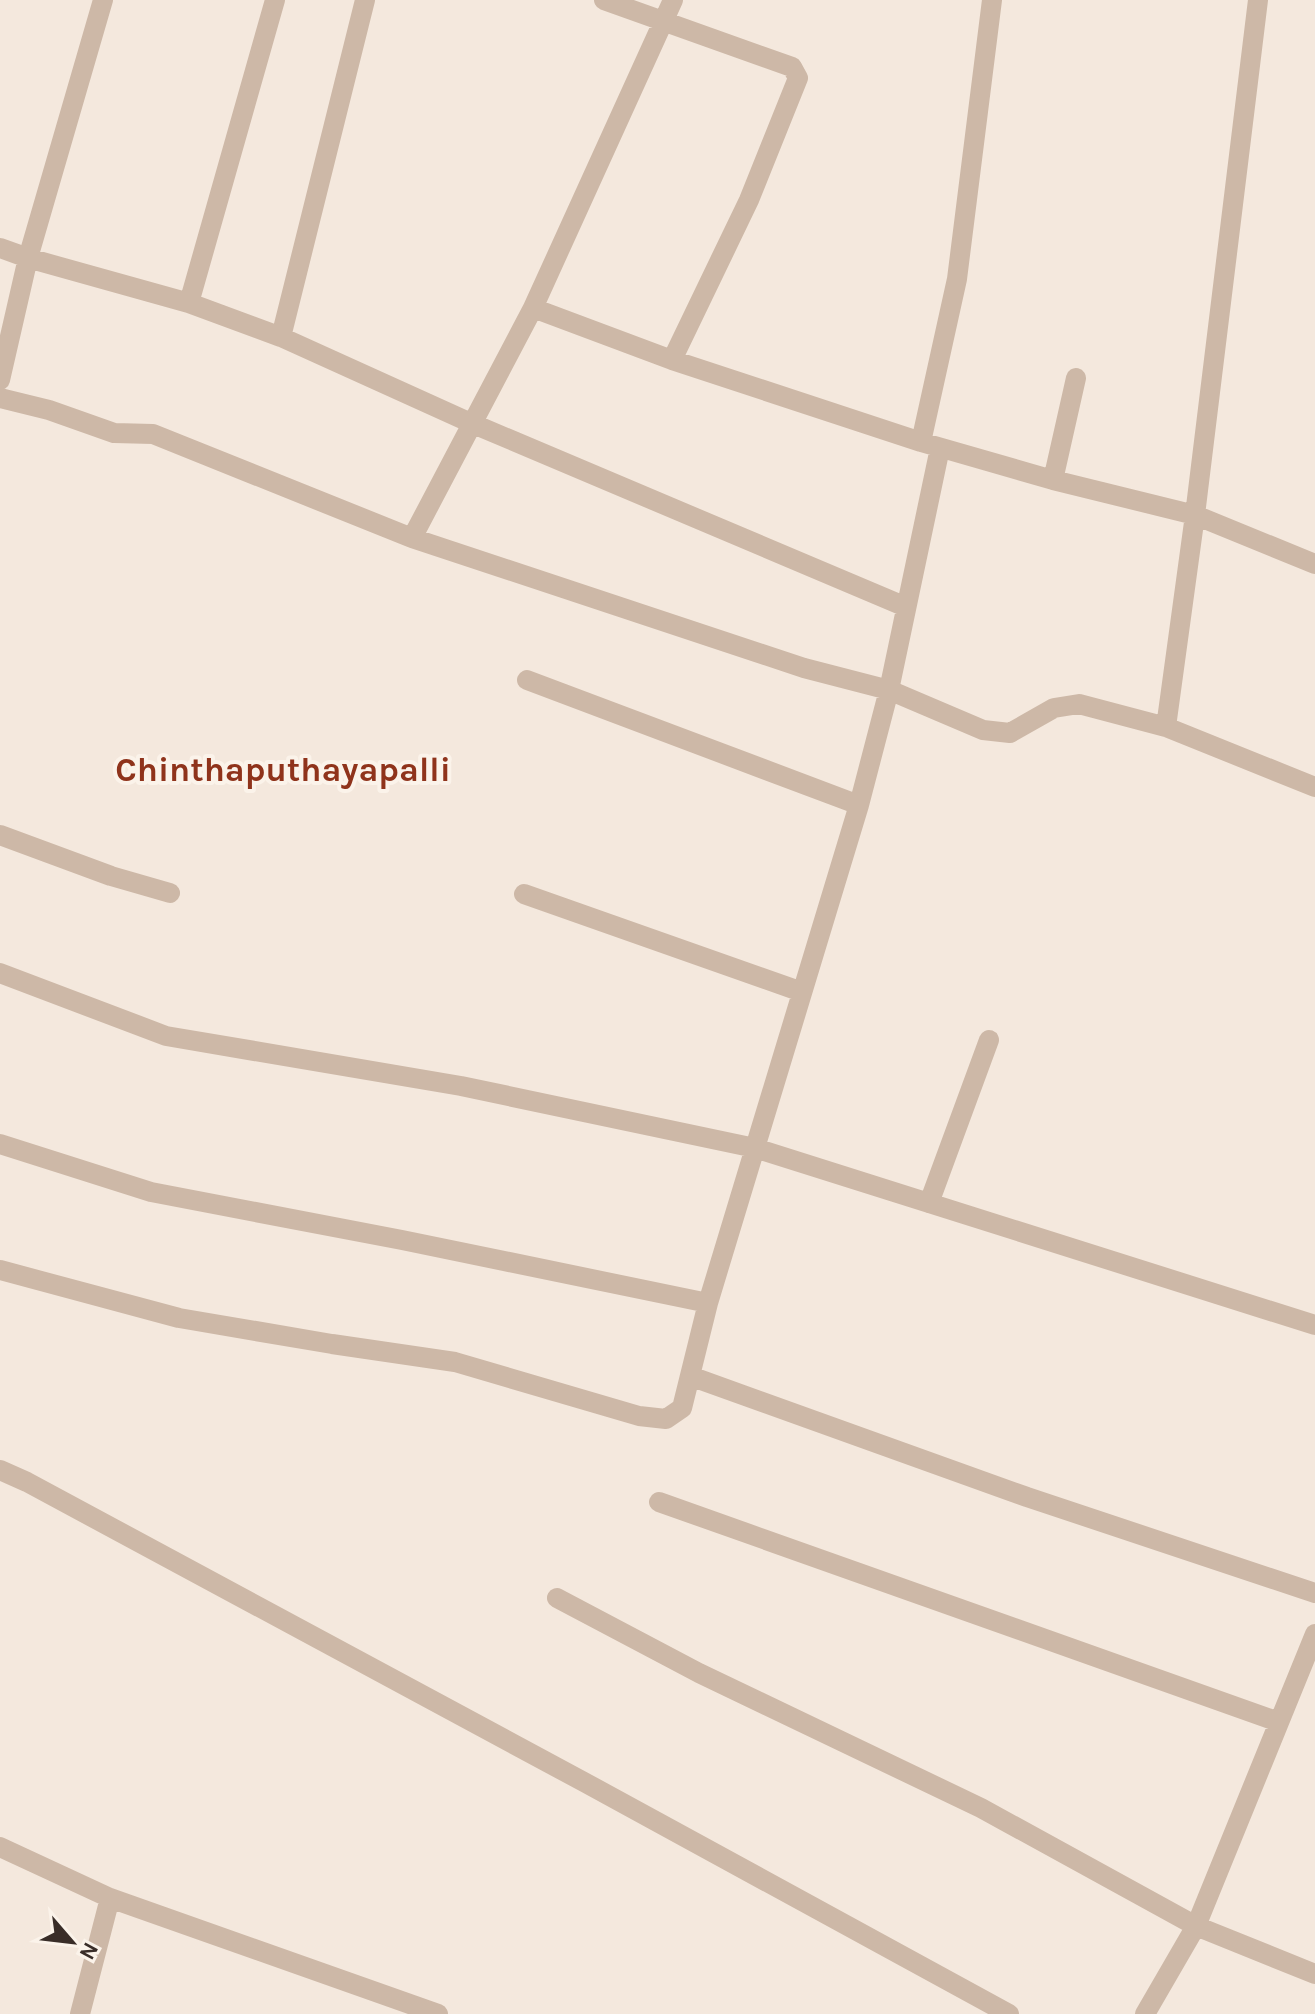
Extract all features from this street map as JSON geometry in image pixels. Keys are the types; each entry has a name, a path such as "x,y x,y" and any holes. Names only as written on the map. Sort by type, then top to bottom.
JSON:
{"street":[{"path":"0,380 28,258 103,0"},
{"path":"189,303 275,0"},
{"path":"281,337 365,0"},
{"path":"604,0 792,67 798,78 749,200 672,360"},
{"path":"412,538 533,308 673,0"},
{"path":"0,1270 179,1318 455,1362 639,1416 666,1419 682,1408 708,1303 859,805 889,690 906,607 957,279 992,0"},
{"path":"1166,727 1258,0"},
{"path":"0,248 189,303 281,337 471,423 906,607"},
{"path":"533,308 672,360 931,445 1053,480 1195,515 1315,564"},
{"path":"1053,480 1076,378"},
{"path":"0,398 49,410 114,433 153,434 412,538 804,668 889,690 983,730 1010,733 1054,708 1079,704 1166,727 1315,787"},
{"path":"527,680 859,805"},
{"path":"0,835 111,876 170,893"},
{"path":"524,894 802,992"},
{"path":"0,973 166,1036 461,1086 755,1148 1315,1325"},
{"path":"929,1203 989,1040"},
{"path":"0,1144 151,1192 708,1303"},
{"path":"690,1376 1027,1497 1315,1593"},
{"path":"0,1470 598,1789 1009,2014"},
{"path":"659,1502 1279,1722"},
{"path":"557,1598 699,1673 981,1808 1196,1926 1315,1974"},
{"path":"1145,2014 1196,1926 1315,1634"},
{"path":"0,1847 110,1898 438,2014"},
{"path":"80,2014 110,1898"}],"district":[{"name":"Chinthaputhayapalli","path":"283,770"}]}
